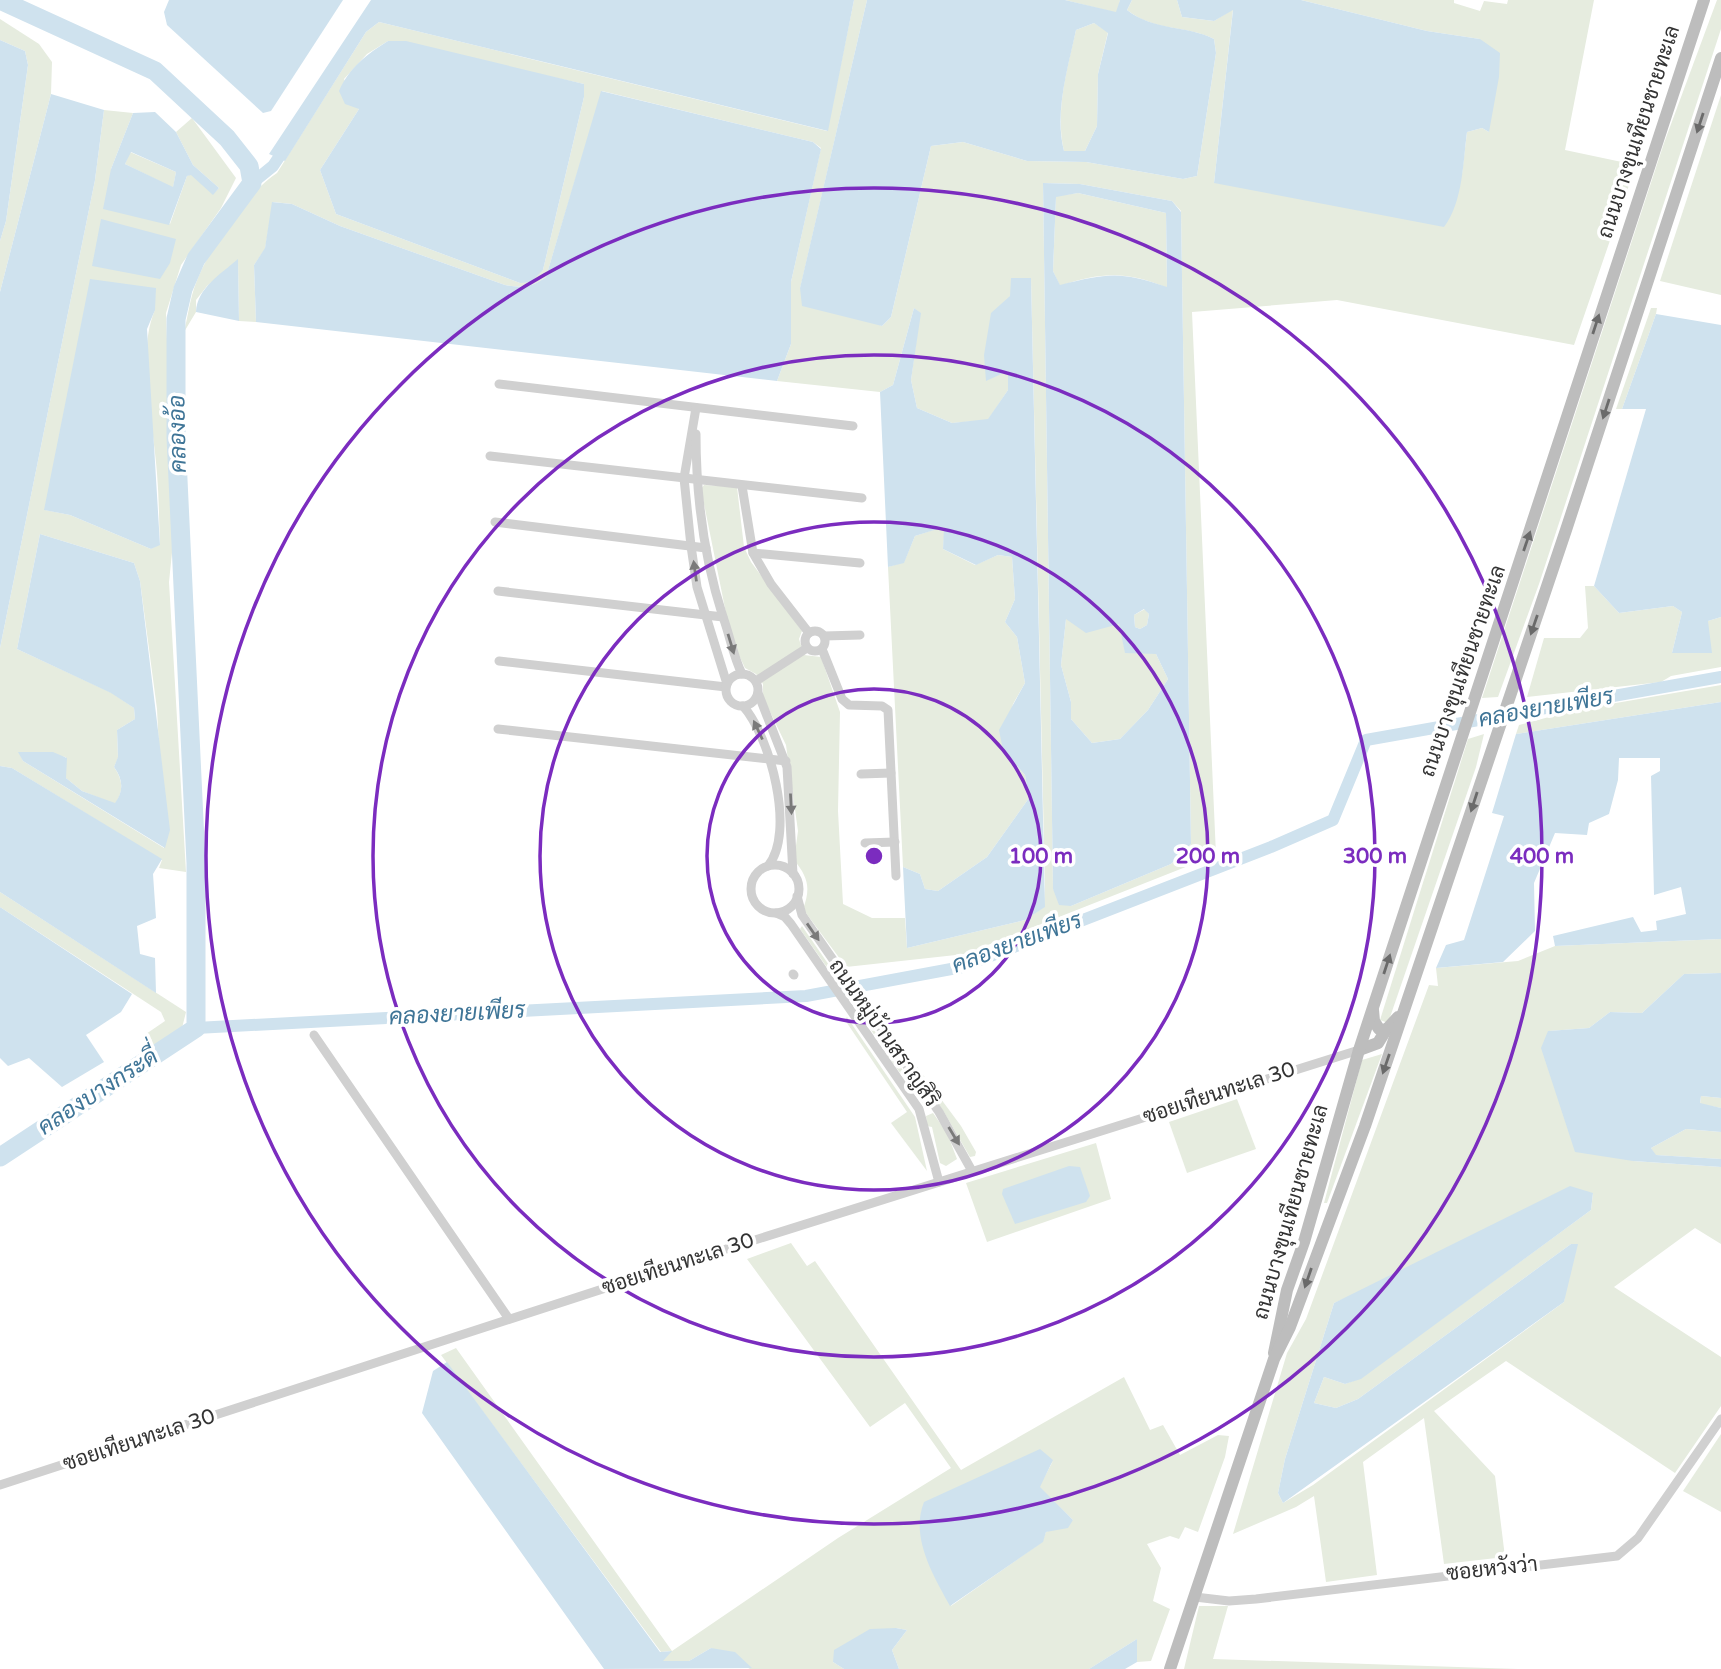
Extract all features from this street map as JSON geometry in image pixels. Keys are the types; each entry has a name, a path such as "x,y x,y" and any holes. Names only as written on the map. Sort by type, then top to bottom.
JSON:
{"main road":[{"name":"ถนนบางขุนเทียนชายทะเล","path":"1274,1359 1276,1333 1287,1290 1304,1242 1372,1008 1704,0"},
{"name":"ถนนบางขุนเทียนชายทะเล","path":"1170,1669 1274,1359 1290,1327 1405,1009 1721,58"},
{"path":"1372,1008 1374,1021 1379,1029 1386,1030"},
{"path":"1359,1050 1378,1043 1405,1009"}],"street":[{"path":"499,384 853,426"},
{"path":"696,408 684,478 697,587 729,699 743,706 771,760 777,801 778,843 775,858 755,875 750,890 761,909 776,913 790,908 799,886 793,874 784,867 768,866"},
{"path":"696,408 696,479 706,548 723,617 743,674"},
{"path":"490,456 862,498"},
{"path":"743,486 753,553 771,584 809,633"},
{"path":"495,522 706,548"},
{"path":"753,553 860,563"},
{"path":"498,591 723,617"},
{"path":"822,649 816,652 807,648 804,642 809,633 816,631 824,636 860,635"},
{"path":"824,636 822,649 842,699 849,705 882,706 888,710 896,876"},
{"path":"756,681 807,648"},
{"path":"499,661 727,685"},
{"path":"727,685 734,676 743,674 756,681"},
{"path":"756,681 758,693 786,761 792,812 793,874"},
{"path":"743,706 753,702 758,693"},
{"path":"498,729 786,761"},
{"path":"861,774 891,773"},
{"path":"865,843 894,842"},
{"name":"ถนนหมู่บ้านสราญสิริ","path":"797,896 802,915 936,1108 972,1171"},
{"name":"ถนนหมู่บ้านสราญสิริ","path":"776,913 785,917 919,1110 939,1182"},
{"path":"314,1035 509,1319"},
{"path":"876,1049 889,1040"},
{"name":"ซอยเทียนทะเล 30","path":"0,1485 509,1319 1359,1050"},
{"path":"922,1120 923,1112 936,1108"},
{"name":"ซอยหวังว่า","path":"1195,1597 1229,1601 1256,1599 1618,1556 1638,1538 1721,1419"}],"shaded area":[{"path":"854,0 867,0 800,289 882,326 891,317 931,146 963,142 1027,161 1086,162 1183,179 1197,176 1216,53 1214,39 1138,17 1127,10 1132,0 1177,0 1182,17 1214,21 1233,9 1214,183 1462,174 1467,132 1482,128 1489,132 1480,39 1427,31 1301,0 1454,0 1454,3 1480,11 1484,1 1507,4 1508,0 1594,0 1565,150 1636,165 1574,345 1337,300 1192,312 1216,855 965,954 846,967 803,909 807,889 805,877 794,860 798,831 786,745 763,697 763,684 756,674 745,668 737,651 727,618 701,489 704,485 737,487 744,547 751,562 802,631 799,639 804,655 821,657 840,712 838,811 843,904 872,918 905,918 907,948 1025,920 1044,907 1045,885 1031,278 1010,296 986,380 1008,371 1008,390 988,420 952,423 917,408 911,380 920,313 914,308 893,385 880,392 777,381 791,344 791,282 821,148 813,142 602,91 546,277 541,281 526,286 505,285 340,226 292,204 273,202 265,249 254,265 256,322 239,321 238,260 207,286 196,300 196,312 184,332 196,283 219,238 241,207 277,173 366,32 379,22 827,131","holes":["388,41 584,84 584,97 543,270 520,283 336,214 320,170 359,109 344,79 367,54","1043,183 1080,184 1172,201 1181,211 1191,844 1171,864 1071,906 1053,889"]},
{"path":"1065,0 1120,0 1117,13"},
{"path":"1717,0 1721,0 1721,29 1539,584 1498,697 1482,698 1664,143"},
{"path":"0,19 39,44 52,62 51,94 0,292 0,241 6,221 28,65 25,51 0,40"},
{"path":"1094,23 1108,32 1098,74 1097,126 1085,151 1064,151 1061,105 1076,30"},
{"path":"1721,95 1721,295 1660,281"},
{"path":"104,110 133,113 111,169 170,224 187,176 191,174 213,194 219,188 193,165 176,132 192,118 236,178 221,208 181,265 166,313 174,533 169,582 186,872 159,868 162,860 12,768 0,766 0,648 95,180","holes":["155,310 150,327 146,368 157,473 160,544 151,549 70,515 45,510","40,534 134,563 140,581 157,709 164,848 23,761 19,752 66,757 66,778 82,791 115,804 121,786 114,767 118,758 117,730 135,719 134,708 112,693 17,649"]},
{"path":"130,152 176,172 173,188 125,164"},
{"path":"1078,193 1166,213 1167,288 1153,282 1114,275 1088,278 1060,286 1053,271 1056,196"},
{"path":"1651,308 1657,308 1656,314 1622,409 1616,409"},
{"path":"945,526 943,549 975,565 998,555 1012,557 1015,599 1005,622 1017,637 1025,683 1013,704 1003,750 1025,775 1029,798 987,857 938,891 925,889 920,874 903,867 888,567 904,562 915,536"},
{"path":"1585,586 1594,586 1619,613 1673,606 1682,612 1672,653 1708,621 1721,617 1721,667 1671,676 1661,682 1527,697 1544,638 1580,638 1588,628"},
{"path":"1145,609 1149,614 1147,625 1140,629 1135,627 1134,615"},
{"path":"1066,619 1120,624 1156,654 1168,679 1148,710 1120,739 1092,743 1071,719 1071,702 1061,665"},
{"path":"1721,685 1721,702 1516,734 1519,725 1575,710"},
{"path":"1484,734 1476,767 1388,1023 1380,1020 1468,739"},
{"path":"0,892 186,1012 182,1028 154,1047 146,1034 165,1021 161,1012 0,907"},
{"path":"802,926 880,1039 878,1040 800,929"},
{"path":"1721,939 1721,973 1684,974 1642,1013 1610,1012 1589,1028 1549,1031 1633,1161 1721,1167 1721,1244 1695,1228 1614,1287 1721,1357 1721,1406 1675,1473 1506,1361 1434,1411 1495,1476 1505,1557 1444,1564 1424,1418 1363,1462 1377,1575 1326,1582 1314,1496 1296,1507 1233,1534 1287,1353 1306,1319 1429,985 1438,986 1436,968 1518,961 1555,946","holes":["1593,1193 1591,1210 1361,1378 1345,1384 1324,1377 1314,1403 1336,1408 1358,1399 1571,1244 1564,1302 1313,1485 1283,1503 1278,1493 1285,1459 1334,1303"]},
{"path":"866,998 961,1126 976,1152 975,1156 970,1157 944,1112"},
{"path":"847,1017 915,1117 927,1171 891,1123 907,1112 845,1020"},
{"path":"889,1050 926,1104 925,1106 886,1054"},
{"path":"1382,1054 1327,1203 1324,1203 1362,1060"},
{"path":"1701,1096 1721,1098 1721,1108 1700,1104"},
{"path":"1237,1099 1256,1149 1187,1173 1169,1122"},
{"path":"933,1113 947,1133 957,1159 946,1166 940,1163 932,1127 927,1126 926,1116"},
{"path":"1686,1129 1721,1132 1721,1159 1655,1155 1651,1148"},
{"path":"1096,1143 1111,1199 987,1242 966,1183"},
{"path":"791,1243 807,1266 815,1261 961,1470 1124,1377 1150,1430 1163,1425 1180,1455 1218,1435 1229,1436 1225,1457 1198,1532 1185,1527 1179,1539 1170,1536 1147,1544 1161,1568 1153,1601 1170,1609 1151,1661 1137,1662 1137,1639 1089,1669 899,1669 892,1650 907,1630 896,1628 833,1662 844,1669 750,1669 711,1648 689,1661 662,1661 671,1651 661,1652 441,1355 456,1348 672,1651 838,1538 951,1468 905,1403 870,1427 747,1259","holes":["1053,1461 1039,1487 1073,1520 1046,1532 1042,1542 951,1606"]},
{"path":"1721,1434 1721,1512 1683,1491"},
{"path":"1199,1606 1228,1606 1213,1659 1518,1669 1184,1669"}],"water":[{"path":"169,0 343,0 271,111 263,113 167,25 164,12"},
{"path":"371,0 854,0 828,131 379,22 366,32 285,161 269,154"},
{"path":"867,0 1065,0 1116,12 1120,0 1132,0 1127,10 1137,17 1214,39 1216,53 1197,176 1183,179 1086,162 1027,161 963,142 931,146 891,317 882,326 802,306 800,288","holes":["1094,23 1108,33 1098,74 1097,126 1085,151 1064,151 1061,106 1076,30"]},
{"path":"1177,0 1301,0 1427,31 1480,39 1500,53 1499,77 1489,132 1482,128 1467,132 1459,194 1444,227 1214,183 1233,10 1214,21 1182,17"},
{"path":"0,40 25,51 28,65 6,221 0,241"},
{"path":"388,41 406,41 584,84 584,97 543,270 531,282 520,283 336,214 320,170 359,109 345,104 339,91 359,62"},
{"path":"601,91 813,142 821,149 791,282 791,344 777,381 256,322 254,265 265,248 272,202 292,204 340,226 505,285 526,286 541,281 546,277"},
{"path":"51,94 104,110 95,180 0,648 0,292"},
{"path":"155,112 176,132 193,165 219,188 213,195 191,175 187,176 169,225 103,209 111,169 133,113","holes":["131,152 176,172 173,187 125,164"]},
{"path":"1043,183 1080,184 1172,201 1181,212 1191,844 1171,864 1071,906 1059,905 1053,889","holes":["1078,193 1166,213 1167,287 1125,276 1103,276 1060,285 1053,271 1056,197","1144,609 1149,614 1147,625 1140,629 1135,627 1134,615","1066,619 1086,633 1119,624 1125,653 1156,654 1168,679 1148,710 1120,739 1092,743 1071,719 1071,702 1061,665"]},
{"path":"101,219 176,239 170,263 160,279 92,266"},
{"path":"238,259 239,321 196,312 197,303 205,289"},
{"path":"1011,278 1031,278 1045,907 1025,920 907,948 903,867 920,874 925,889 938,891 987,857 1029,798 1025,775 1003,750 999,730 1025,683 1017,637 1005,622 1015,599 1012,557 998,555 976,565 943,549 944,527 915,536 904,563 888,567 880,392 893,385 914,308 921,313 911,380 917,408 952,423 988,419 1008,390 1008,371 986,381 984,355 991,313 1010,296"},
{"path":"90,279 156,288 155,310 147,329 160,545 151,549 70,515 44,510"},
{"path":"1656,314 1721,325 1721,617 1708,621 1712,653 1672,653 1682,612 1673,606 1619,613 1594,586 1646,409 1622,409"},
{"path":"40,534 134,563 140,581 170,830 165,848 23,761 18,752 53,752 67,758 66,778 82,791 115,803 121,785 114,767 118,757 117,730 135,719 134,708 111,693 17,649"},
{"path":"1721,702 1721,939 1555,946 1553,936 1633,917 1641,932 1657,930 1656,921 1686,914 1681,887 1654,895 1651,776 1660,771 1660,758 1619,758 1618,780 1609,814 1589,823 1587,835 1555,833 1534,883 1535,931 1503,962 1436,968 1446,945 1464,940 1504,816 1492,813 1516,734"},
{"path":"0,766 12,768 162,859 153,874 156,918 137,926 140,954 155,958 156,993 0,892"},
{"path":"0,907 132,994 121,1012 86,1035 104,1062 62,1087 29,1058 8,1066 0,1058"},
{"path":"1721,973 1721,1098 1701,1096 1700,1103 1721,1108 1721,1132 1686,1129 1651,1148 1656,1155 1721,1159 1721,1167 1633,1161 1575,1152 1541,1048 1548,1031 1589,1028 1610,1012 1642,1013 1684,974"},
{"path":"1069,1166 1080,1167 1090,1196 1086,1202 1015,1224 1002,1194 1003,1189"},
{"path":"1570,1186 1593,1193 1591,1210 1361,1379 1345,1384 1324,1377 1314,1403 1336,1408 1358,1399 1571,1244 1578,1244 1564,1302 1283,1503 1278,1493 1285,1459 1334,1303"},
{"path":"447,1362 660,1652 672,1651 663,1661 689,1661 711,1648 735,1652 752,1668 604,1669 422,1413 433,1371"},
{"path":"1040,1449 1053,1460 1040,1487 1073,1520 1068,1528 1046,1532 1043,1542 950,1606 925,1556 920,1529 924,1502"},
{"path":"870,1629 907,1630 892,1650 899,1669 844,1669 833,1662 834,1650"},
{"path":"1137,1639 1137,1662 1125,1669 1089,1669"}],"waterway":[{"name":"คลองอ้อ","path":"0,0 155,71 227,138 249,166 252,183 196,259 183,289 176,319 176,437 196,863 196,1028 0,1157"},
{"path":"252,183 273,166 287,145"},
{"name":"คลองยายเพียร","path":"196,1028 806,996 962,967 1271,847 1333,820 1366,740 1721,677"}],"water label":[{"name":"คลองบางกระดี่","path":"98,1092"}]}
